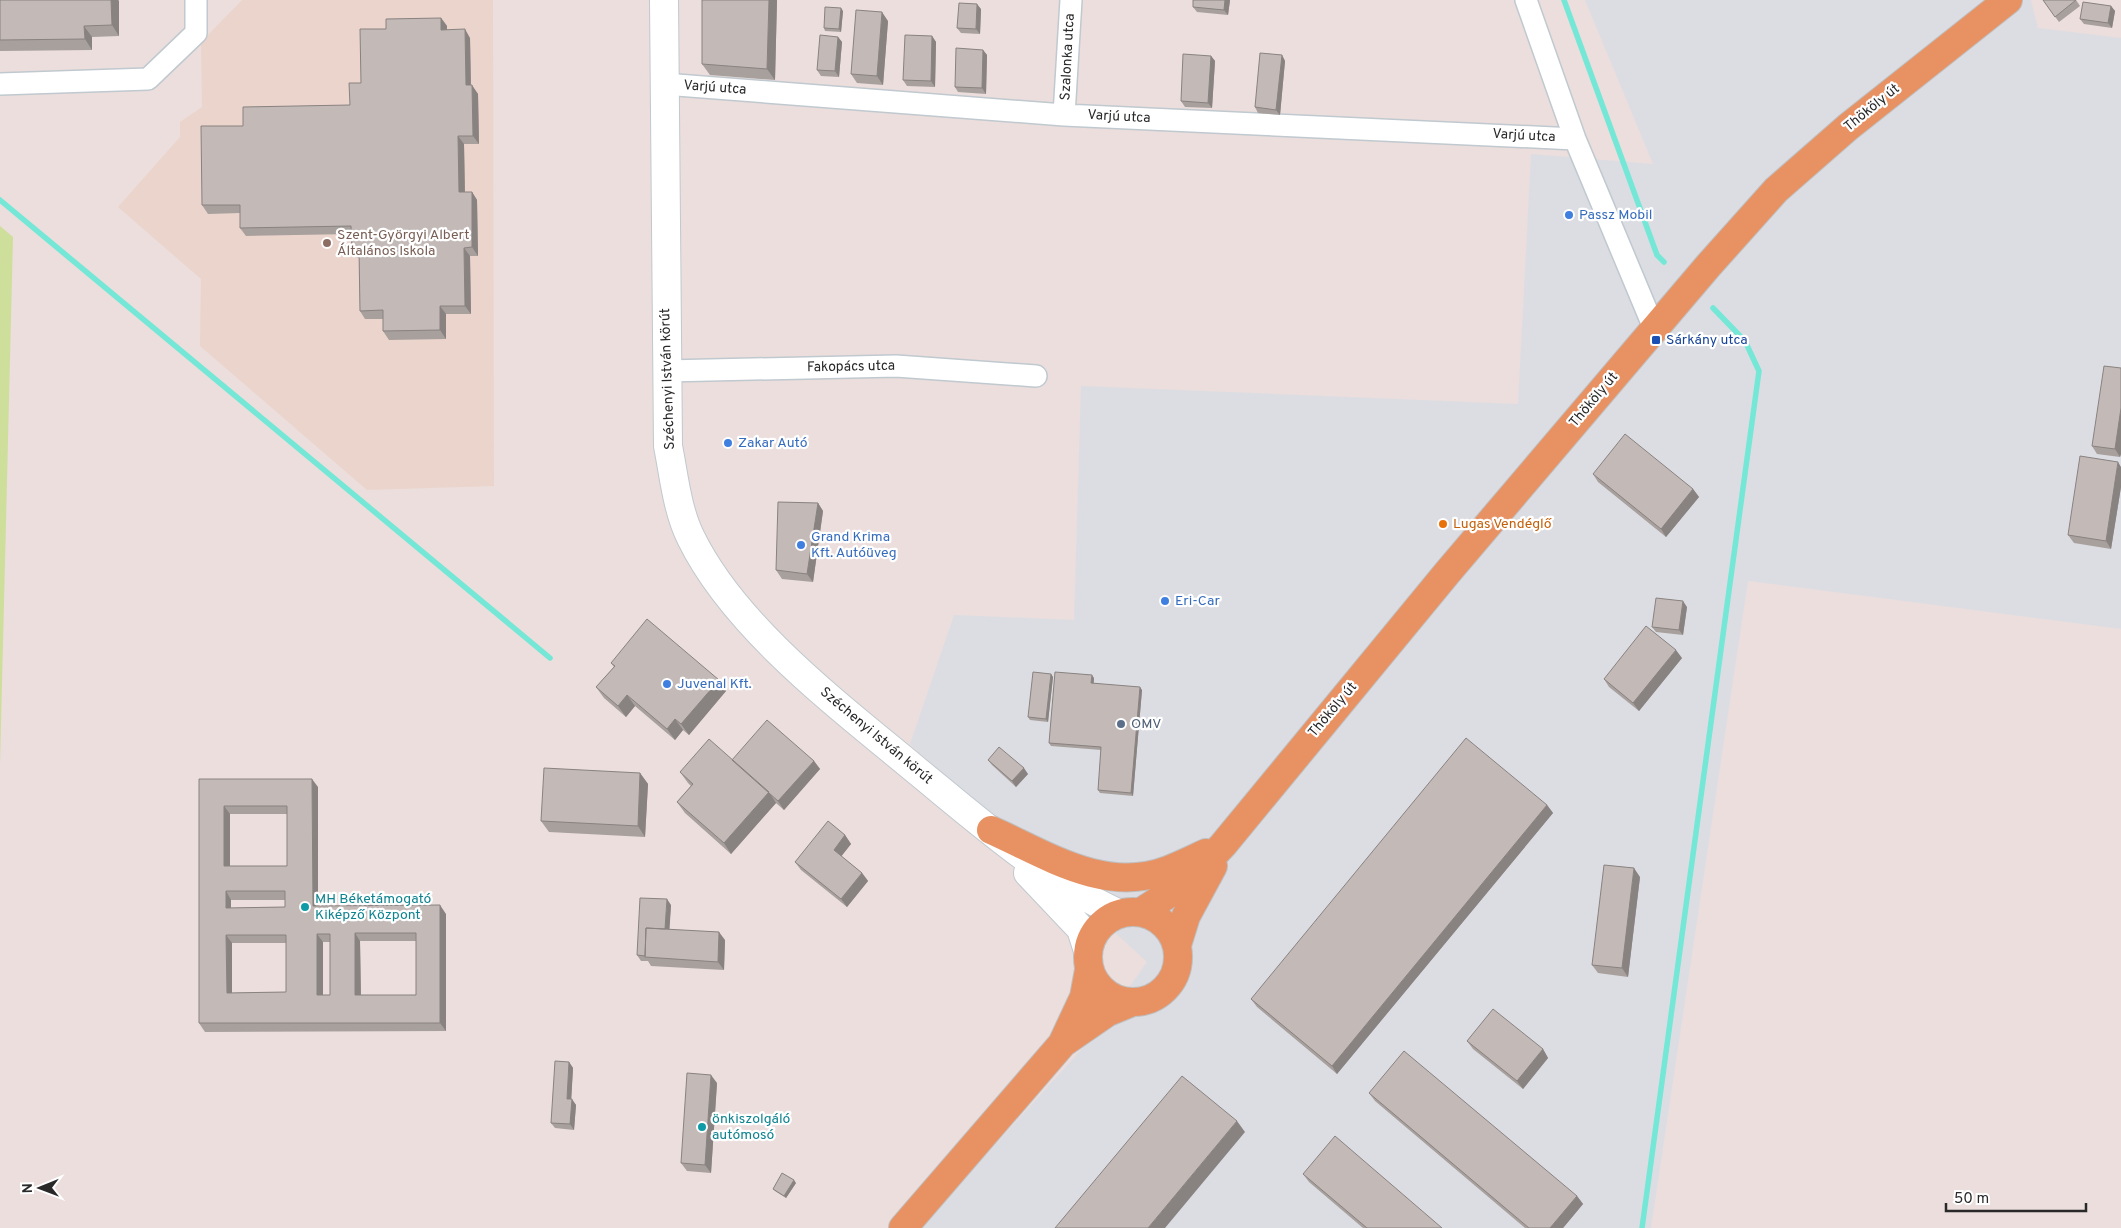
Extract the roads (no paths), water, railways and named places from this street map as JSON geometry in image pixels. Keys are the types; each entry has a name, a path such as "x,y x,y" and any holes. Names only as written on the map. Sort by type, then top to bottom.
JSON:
{"main road":[{"name":"Thököly út","path":"1062,1044 1084,997 1093,935 1104,922 1130,913 1190,880 1223,844 1441,580 1654,328 1776,190 1848,127 2008,0"},
{"path":"981,822 1073,869 1108,877 1140,877 1166,871 1223,844"},
{"name":"Thököly út","path":"1062,1044 1108,1012 1130,1003 1154,998 1168,986 1177,970 1179,958 1177,945 1186,916 1223,844"},
{"path":"1130,913 1162,923 1172,933 1177,945"},
{"path":"1088,961 1098,986 1112,998 1130,1003"},
{"path":"903,1228 1062,1044"}],"street":[{"path":"0,84 148,79 196,33 196,0"},
{"name":"Széchenyi István körút","path":"664,0 668,446 677,497 690,537 712,572 768,643 981,822 1046,872 1095,903 1130,913"},
{"name":"Szalonka utca","path":"1064,115 1071,0"},
{"path":"1526,0 1575,138 1654,328"},
{"name":"Varjú utca","path":"664,84 1064,115 1575,138"},
{"name":"Fakopács utca","path":"666,371 896,366 1036,376"},
{"name":"Széchenyi István körút","path":"981,822 1081,929 1088,961"}],"waterway":[{"path":"1564,0 1657,255 1664,262"},
{"path":"0,200 550,658"},
{"path":"1642,1228 1759,371 1745,341 1713,308"}],"place":[{"name":"Passz Mobil","path":"1569,215"},
{"name":"Szent-Györgyi Albert Általános Iskola","path":"327,243"},
{"name":"Sárkány utca","path":"1656,340"},
{"name":"Zakar Autó","path":"728,443"},
{"name":"Lugas Vendéglő","path":"1443,524"},
{"name":"Grand Krima Kft. Autóüveg","path":"801,545"},
{"name":"Eri-Car","path":"1165,601"},
{"name":"Juvenal Kft.","path":"667,684"},
{"name":"OMV","path":"1121,724"},
{"name":"MH Béketámogató Kiképző Központ","path":"305,907"},
{"name":"önkiszolgáló autómosó","path":"702,1127"}]}
